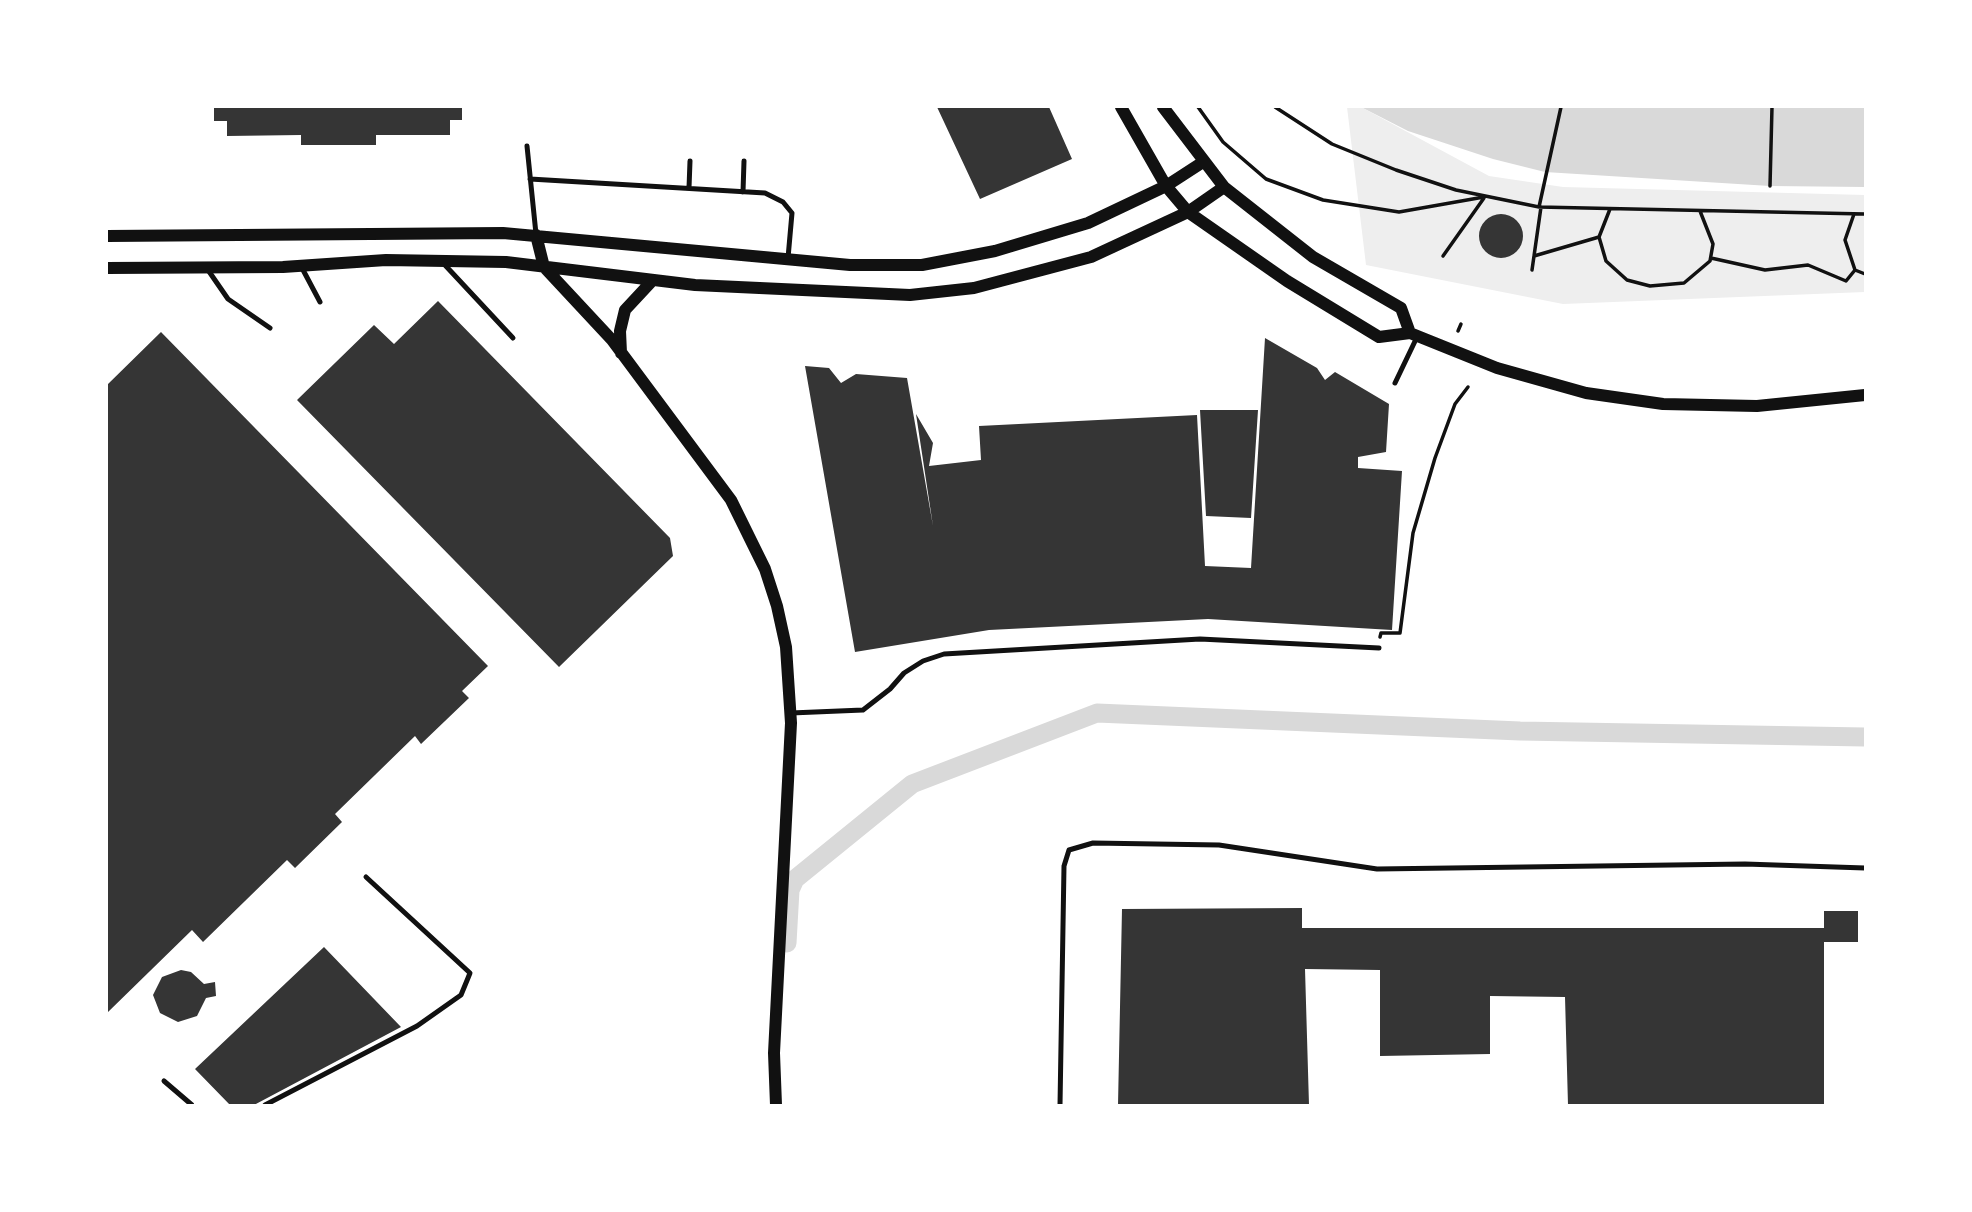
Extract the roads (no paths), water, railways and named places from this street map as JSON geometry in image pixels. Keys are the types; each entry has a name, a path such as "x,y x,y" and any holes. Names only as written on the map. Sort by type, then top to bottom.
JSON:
{"street":[{"path":"1121,107 1166,186 1188,212 1287,281 1380,337 1414,334 1497,368 1586,393 1663,404 1757,405 1865,395"},
{"path":"1163,107 1223,187 1314,257 1401,308 1414,334"},
{"path":"107,236 536,235 597,244 849,265 922,265 1040,239 1088,223 1166,186 1203,162"},
{"path":"107,268 206,268 386,260 506,261 652,281 911,295 974,288 1091,257 1188,212 1223,187"},
{"path":"536,235 544,267 574,296 621,353 711,472 749,534 777,606 786,647 791,713 774,1053 776,1105"},
{"path":"621,353 620,331 625,310 652,281"}],"lane":[{"path":"527,146 536,235"},
{"path":"689,188 690,161"},
{"path":"743,192 744,161"},
{"path":"530,180 765,193 783,202 792,213 787,260"},
{"path":"442,261 513,338"},
{"path":"301,265 320,302"},
{"path":"206,268 228,299 270,328"},
{"path":"1395,383 1414,334"},
{"path":"791,713 863,709 923,661 955,653 1200,639 1379,648"},
{"path":"1060,1105 1065,866 1069,850 1093,843 1219,845 1377,869 1745,864 1865,868"},
{"path":"265,1105 417,1026 460,995 468,978 470,973 366,877"},
{"path":"164,1081 192,1105"}],"waterway":[{"path":"787,943 790,890 795,879 912,784 1097,713 1520,731 1865,737"}]}
